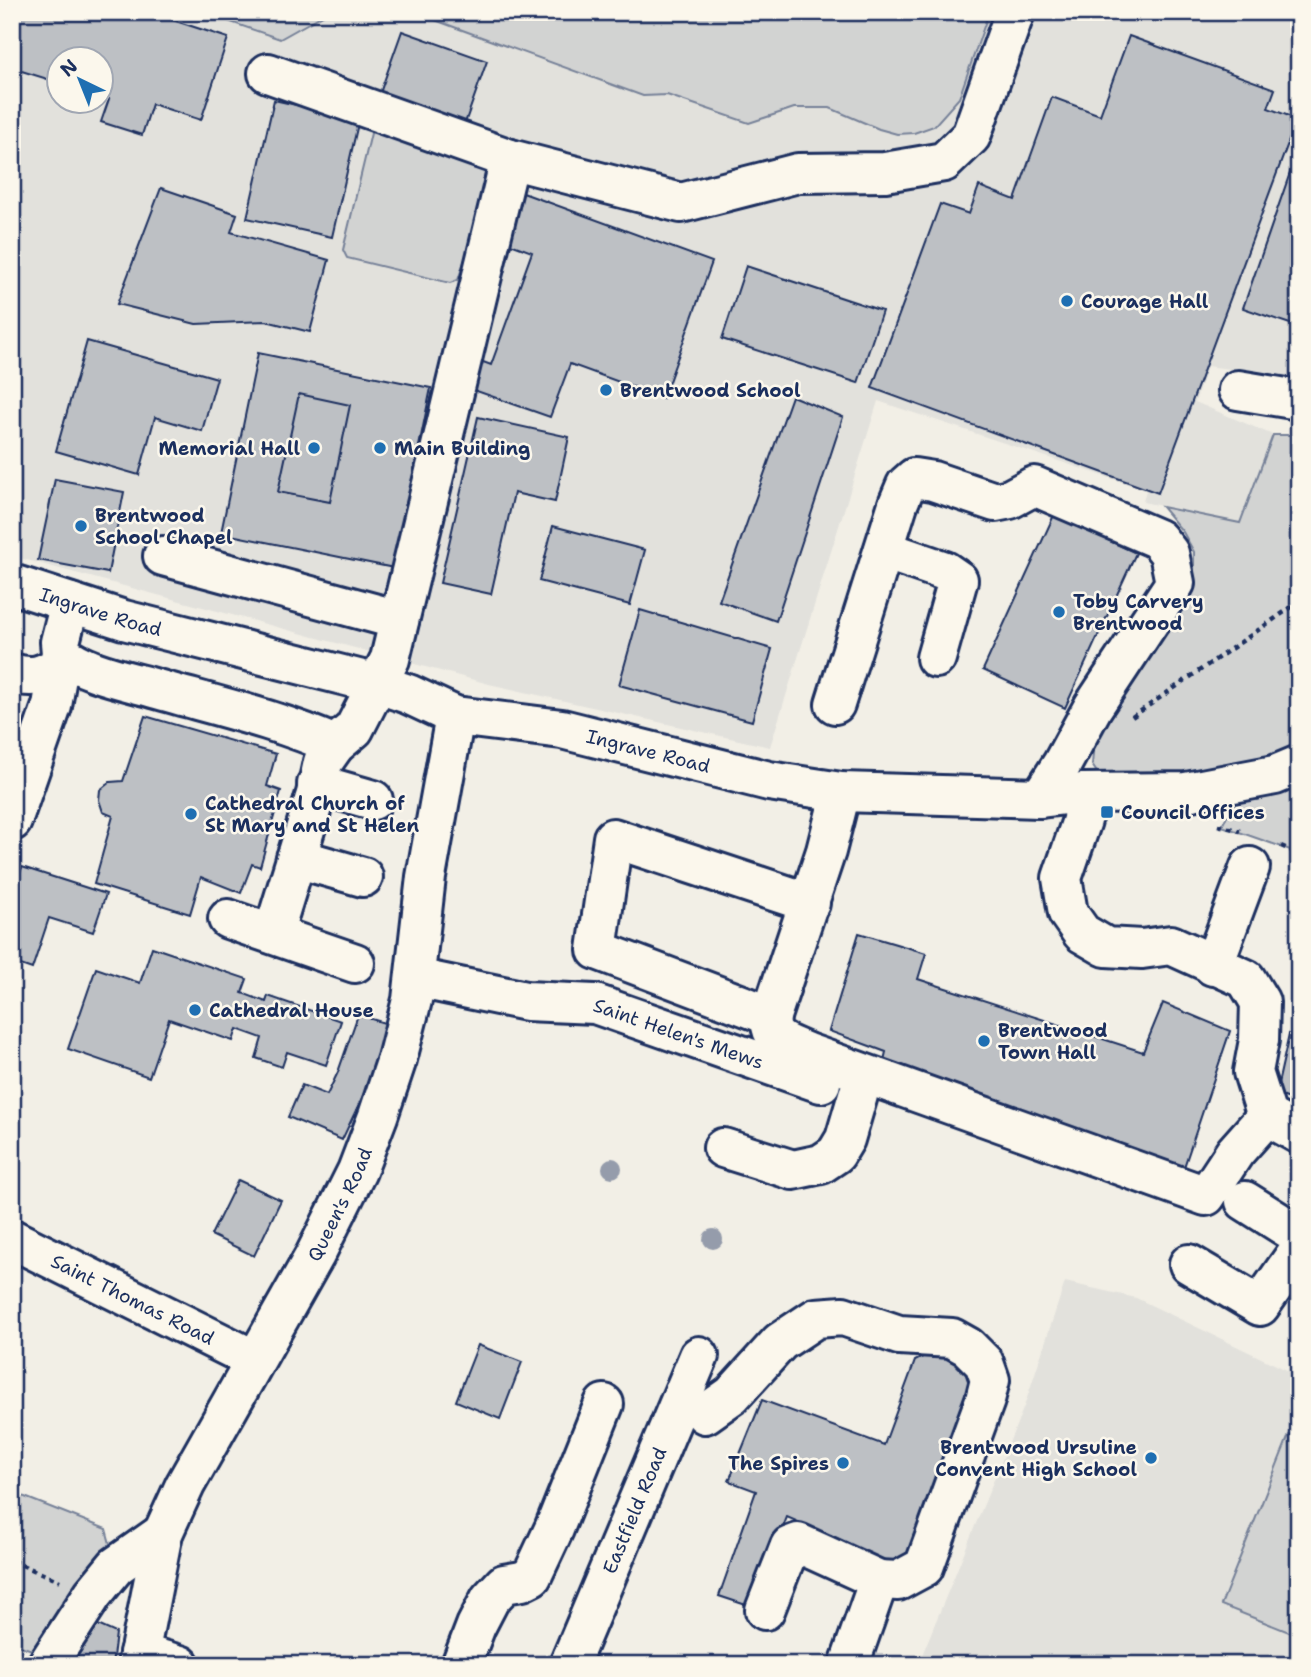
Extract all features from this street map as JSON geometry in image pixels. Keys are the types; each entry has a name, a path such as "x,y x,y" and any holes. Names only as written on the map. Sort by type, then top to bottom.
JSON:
{"street":[{"path":"268,73 510,159 681,202 798,173 885,172 944,162 971,136 1015,12"},
{"path":"273,934 323,762 335,745 354,729 390,659 510,159"},
{"path":"1238,390 1299,400"},
{"path":"835,704 898,504 906,485 914,478 933,481 995,502 1010,499 1034,486 1158,539 1169,554 1175,583 1093,707 1041,798"},
{"path":"884,550 945,571 958,580 936,658"},
{"path":"163,556 399,620"},
{"name":"Ingrave Road","path":"12,584 124,620 378,684 408,694 455,716 562,729 769,781 841,792 1041,798 1083,793 1186,792 1291,774"},
{"path":"12,821 52,706 60,659 60,642 70,603"},
{"path":"12,673 34,678 47,673 60,659"},
{"path":"60,659 293,728 335,745"},
{"name":"Queen's Road","path":"138,1659 163,1532 185,1485 315,1255 357,1171 378,1116 397,1059 415,978 426,877 455,716"},
{"path":"317,784 373,800"},
{"path":"841,792 810,903 771,1016 770,1029 773,1036 807,1053 1206,1196 1235,1152 1283,1125 1253,1072 1259,1040 1260,1002 1246,979 1171,945 1142,949 1106,947 1082,933 1068,913 1062,878 1082,820 1083,793"},
{"path":"771,1016 597,950 613,838 810,903"},
{"path":"296,858 363,877"},
{"path":"1213,966 1251,867"},
{"path":"228,919 355,963"},
{"name":"Saint Helen's Mews","path":"415,978 526,1001 595,1004 932,1119"},
{"path":"723,1148 793,1170 821,1164 836,1154 841,1146 858,1095"},
{"path":"1245,1201 1299,1235"},
{"name":"Saint Thomas Road","path":"12,1239 254,1360"},
{"path":"1189,1264 1260,1306 1299,1250"},
{"path":"703,1415 732,1395 780,1342 816,1318 843,1316 900,1335 952,1338 984,1363 990,1380 924,1567 898,1581 879,1580 798,1543 790,1546 784,1557 765,1610"},
{"name":"Eastfield Road","path":"569,1665 620,1540 703,1415 699,1356"},
{"path":"461,1665 490,1599 504,1584 532,1576 554,1530 604,1404"},
{"path":"47,1665 93,1594 116,1566 163,1532"},
{"path":"849,1665 879,1580"},
{"path":"138,1659 180,1665"}],"path":[{"path":"1130,718 1299,603"},
{"path":"12,1562 93,1594"}],"shaded area":[{"name":"Brentwood School","path":"12,12 1299,12 1299,378 1207,366 1195,402 1273,435 1240,523 1143,502 1146,490 878,401 770,747 489,684 12,556"},
{"path":"202,12 328,12 280,39"},
{"path":"413,12 989,12 959,98 934,126 914,133 897,134 830,108 794,108 749,123 667,95 643,96"},
{"path":"372,129 495,169 458,280 450,283 347,258 343,250"},
{"path":"1273,435 1299,435 1299,853 1222,826 1231,807 1274,776 1111,793 1092,765 1095,729 1179,606 1194,573 1194,552 1183,532 1162,507 1240,523"},
{"name":"Brentwood Ursuline Convent High School","path":"1065,1282 1136,1298 1299,1376 1299,1405 1290,1435 1299,1439 1299,1665 918,1665 1025,1404"},
{"path":"1289,1435 1299,1439 1299,1636 1221,1605"},
{"path":"12,1492 106,1529 116,1566 52,1657 12,1643"}],"building":[{"path":"12,12 148,12 228,38 201,120 152,104 142,135 101,122 103,116 116,116 116,46 46,46 46,79 12,68"},
{"path":"402,31 487,61 465,123 380,93"},
{"name":"Courage Hall","path":"1129,36 1275,89 1268,108 1297,119 1158,493 872,388 940,204 969,214 979,186 1015,200 1052,97 1100,115"},
{"path":"274,100 359,119 332,237 247,218"},
{"path":"1299,147 1299,310 1293,325 1243,308"},
{"path":"161,188 237,214 231,232 329,260 310,332 266,321 196,324 117,304"},
{"path":"523,193 712,262 663,398 570,364 550,417 468,388 478,360 491,365 532,252 505,242"},
{"path":"746,266 882,311 858,383 722,339"},
{"path":"87,341 217,378 202,431 155,417 139,475 56,451"},
{"name":"Main Building","path":"258,353 431,388 394,568 221,533","holes":["299,394 350,405 330,502 278,492"]},
{"name":"Memorial Hall","path":"299,394 350,405 330,502 278,492"},
{"path":"792,396 843,417 776,621 719,601"},
{"path":"478,417 569,437 555,502 514,493 491,594 440,583"},
{"name":"Brentwood School Chapel","path":"55,479 124,492 108,573 38,560"},
{"name":"Toby Carvery Brentwood","path":"1054,515 1136,553 1065,708 983,670"},
{"path":"553,526 645,550 630,605 539,581"},
{"path":"640,610 772,649 752,721 619,685"},
{"name":"Cathedral Church of St Mary and St Helen","path":"145,716 276,754 267,786 281,791 260,867 252,864 241,893 201,877 190,914 94,884 113,816 103,812 99,800 100,790 110,782 123,781"},
{"path":"22,867 106,894 93,932 49,918 32,969 12,962 12,897"},
{"name":"Brentwood Town Hall","path":"859,933 926,953 918,979 1143,1052 1163,1003 1230,1031 1183,1170 882,1069 886,1052 829,1031"},
{"name":"Cathedral House","path":"152,947 247,979 242,993 266,1002 268,996 341,1021 326,1065 287,1052 282,1067 256,1058 262,1038 237,1029 233,1041 169,1019 149,1077 68,1049 96,968 140,983"},
{"path":"1299,990 1299,1104 1276,1093"},
{"path":"358,1015 388,1024 367,1087 342,1140 288,1117 302,1085 327,1095"},
{"path":"238,1180 281,1200 254,1256 211,1235"},
{"path":"478,1345 522,1362 500,1419 456,1401"},
{"name":"The Spires","path":"938,1349 970,1364 976,1386 918,1551 878,1570 859,1561 850,1544 787,1517 752,1607 719,1596 756,1491 729,1481 762,1400 884,1445 915,1361"},
{"path":"91,1622 116,1633 112,1665 62,1665"}],"place":[{"name":"Courage Hall","path":"1067,301"},
{"name":"Brentwood School","path":"606,390"},
{"name":"Memorial Hall","path":"314,448"},
{"name":"Main Building","path":"380,448"},
{"name":"Brentwood School Chapel","path":"81,526"},
{"name":"Toby Carvery Brentwood","path":"1059,612"},
{"name":"Council Offices","path":"1107,812"},
{"name":"Cathedral Church of St Mary and St Helen","path":"191,814"},
{"name":"Cathedral House","path":"195,1010"},
{"name":"Brentwood Town Hall","path":"984,1041"},
{"name":"Brentwood Ursuline Convent High School","path":"1151,1458"},
{"name":"The Spires","path":"843,1463"}]}
